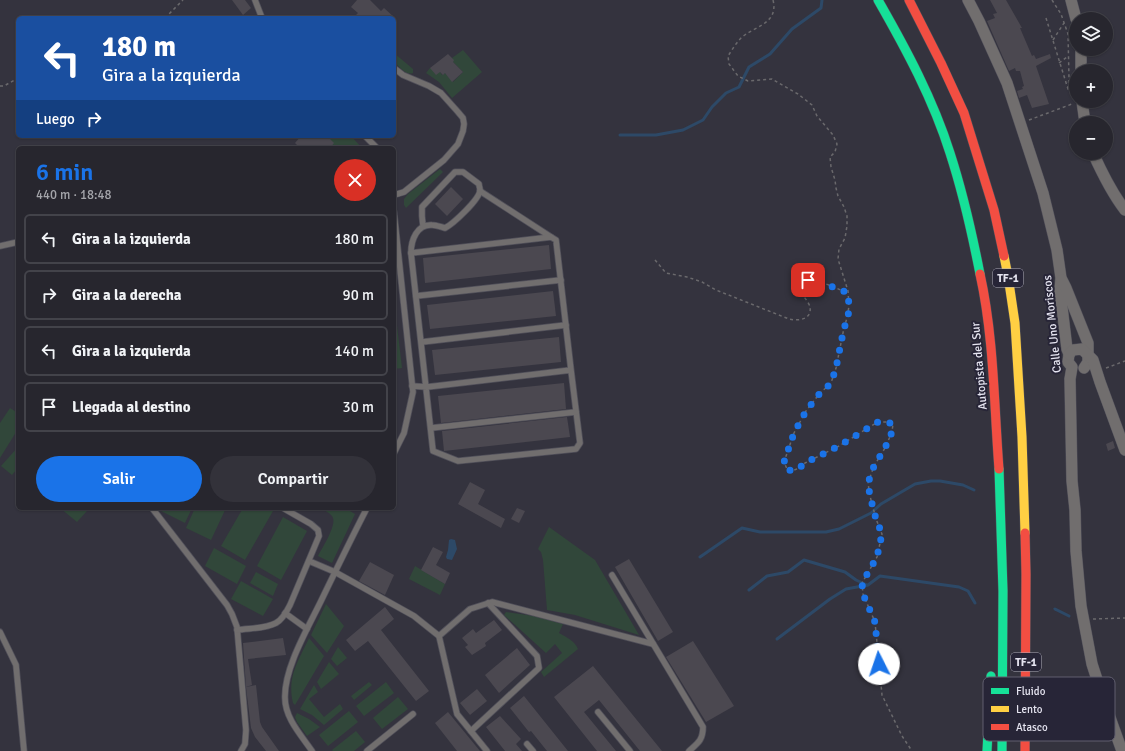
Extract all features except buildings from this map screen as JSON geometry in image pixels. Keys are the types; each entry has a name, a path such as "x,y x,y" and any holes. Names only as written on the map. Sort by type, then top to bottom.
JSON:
{"highway":[{"name":"Autopista del Sur","path":"878,0 910,57 930,100 950,152 966,207 984,292 991,354 999,475 1003,591 1002,677"},
{"name":"TF-1","path":"909,0 942,63 964,113 994,210 1009,284 1015,323 1022,437 1026,574 1025,677"},
{"path":"994,595 999,475"},
{"path":"990,677 991,666"},
{"path":"987,741 987,751"},
{"name":"Autopista del Sur","path":"1002,741 1002,751"},
{"name":"TF-1","path":"1025,741 1025,751"}],"street":[{"name":"Calle Uno Moriscos","path":"968,0 1007,82 1043,193 1057,250 1061,278 1060,290 1067,349 1069,354 1068,362 1072,367 1070,379 1072,481 1079,585 1083,619 1092,664 1096,677"},
{"path":"1071,0 1074,12"},
{"path":"1096,160 1109,187 1125,210"},
{"path":"1061,278 1088,344 1088,362 1084,368"},
{"path":"1069,354 1073,350 1079,349 1084,351 1093,360 1125,450"},
{"path":"1072,367 1078,370 1084,368 1091,370 1100,382"},
{"name":"Calle Uno Moriscos","path":"1115,731 1122,751"}],"lane":[{"path":"255,0 261,16"},
{"path":"396,70 403,75 441,93 463,118 464,124 458,144 444,160 404,192 396,194"},
{"path":"367,138 375,146"},
{"path":"423,226 422,207 455,172 463,172 479,184 480,191 476,200 451,225 445,228 432,225 423,226 414,235 411,244 433,451 458,461 576,449 580,443 556,240 480,191"},
{"path":"396,231 413,392 404,433 396,449"},
{"path":"411,253 551,237"},
{"path":"0,246 16,242"},
{"path":"416,296 561,280"},
{"path":"422,342 566,325"},
{"path":"412,386 427,386 571,370"},
{"path":"431,428 576,412"},
{"path":"154,510 227,604 237,627 246,730 245,744 241,751"},
{"path":"237,630 265,626 278,622 290,605 319,536 318,530 311,524 286,510"},
{"path":"312,751 295,727 288,714 285,699 285,685 294,655 366,510"},
{"path":"309,560 335,572 414,616 439,636 457,714 487,751"},
{"path":"612,575 702,727 703,734 700,741 689,751"},
{"path":"439,636 470,609 492,602 653,644"},
{"path":"471,731 538,668 536,656 488,603"},
{"path":"285,613 307,629"},
{"path":"0,632 16,665 24,751"},
{"path":"598,712 630,751"},
{"path":"367,751 413,714"},
{"path":"527,744 533,751"}],"path":[{"path":"167,16 183,0"},
{"path":"773,0 775,7 772,15 766,22 742,38 728,56 729,64 738,76 748,81 772,79 798,94 812,105 817,116 834,135 837,144 830,157 831,167 838,196 847,216 845,238 839,250 838,259 848,293 849,306 848,318 844,328 836,368 832,380 828,386 820,393 806,411 794,433 784,462 786,469 792,471 839,446 878,422 888,422 892,424 892,432 885,448 874,466 868,483 871,502 882,534 877,557 862,583 863,594 875,622 882,695 902,736 912,751"},
{"path":"1052,0 1068,34 1068,90"},
{"path":"1025,121 1076,103 1068,90 1046,18"},
{"path":"1053,40 1064,23"},
{"path":"1059,63 1068,56"},
{"path":"0,86 4,86 16,79"},
{"path":"655,260 666,273 697,280 740,300 797,321 806,318 810,313 810,306 797,288 801,283 808,280 823,283 848,293"},
{"path":"1101,370 1125,361"},
{"path":"1083,619 1125,618"}],"green space":[{"path":"463,50 482,72 452,98 439,82 426,73 430,68 440,72 442,75 445,73 453,82 463,72 453,62 452,58"},
{"path":"396,55 413,69 413,73 410,74 405,72 396,64"},
{"path":"326,138 353,138 360,146 333,146"},
{"path":"440,169 443,172 406,208 404,205 404,199 408,194"},
{"path":"396,317 402,368 396,369"},
{"path":"10,408 16,412 16,432 0,458 0,423"},
{"path":"16,449 16,470 12,475 1,466"},
{"path":"62,510 87,511 77,522"},
{"path":"162,510 191,510 185,523 161,511"},
{"path":"194,510 225,510 211,540 186,528"},
{"path":"242,510 273,511 245,560 221,546"},
{"path":"324,510 348,510 355,514 332,563 318,556 331,532 333,518"},
{"path":"283,517 307,531 281,580 257,566"},
{"path":"549,527 595,560 639,635 575,615 547,610 543,560 541,552 538,549"},
{"path":"214,548 246,566 237,584 205,566"},
{"path":"415,566 445,584 440,595 409,579"},
{"path":"256,572 278,584 273,596 250,583"},
{"path":"241,581 273,599 263,616 231,599"},
{"path":"326,604 344,626 327,653 311,635"},
{"path":"506,612 534,616 563,624 559,633 573,641 578,649 544,677 541,672 562,653 555,644 546,653 504,615"},
{"path":"309,638 324,656 295,705 293,703 291,685 295,669"},
{"path":"338,647 347,658 337,666 331,659"},
{"path":"329,662 339,674 321,689 317,682"},
{"path":"369,682 372,685 354,700 351,696"},
{"path":"386,682 394,693 364,716 356,706"},
{"path":"314,685 318,692 309,699 324,717 340,704 343,709 324,725 312,715 300,709"},
{"path":"398,697 408,709 382,729 373,718"},
{"path":"349,711 358,722 328,746 319,735"},
{"path":"297,713 320,727 307,736 297,722 295,717"},
{"path":"356,731 365,742 354,751 332,750"}],"water":[{"path":"449,540 455,540 457,549 452,560 447,559 446,557"}],"waterway":[{"path":"620,135 656,135 683,130 703,120 712,107 726,93 739,87 749,67 770,54 792,29 821,8 822,0"},
{"path":"700,557 742,528 760,532 826,532 839,529 871,513 881,504 915,484 940,481 963,485 974,490"},
{"path":"749,590 767,576 788,572 804,560 845,572 856,580 867,585"},
{"path":"777,639 830,599 846,589 868,585 880,576 959,587 968,591 975,603"},
{"path":"1055,609 1069,616"}],"traffic: fast":[{"path":"878,0 899,37 936,113 955,168 980,274"},
{"path":"999,469 1003,591 1002,677"},
{"path":"987,751 988,741"},
{"path":"1002,741 1002,751"}],"traffic: slow":[{"path":"1004,256 1015,323 1022,437 1025,533"}],"traffic: jam":[{"path":"909,0 941,63 964,113 994,210 1004,256"},
{"path":"980,274 985,298 991,347 999,469"},
{"path":"1025,533 1025,677"},
{"path":"1025,741 1025,751"}],"route":[{"path":"808,280 823,283 848,293 848,318 844,328 832,380 806,411 794,433 784,462 786,469 792,471 839,446 878,422 888,422 892,424 892,432 885,448 874,466 868,483 876,519 882,534 877,557 862,583 863,594 875,622 879,664"}]}
